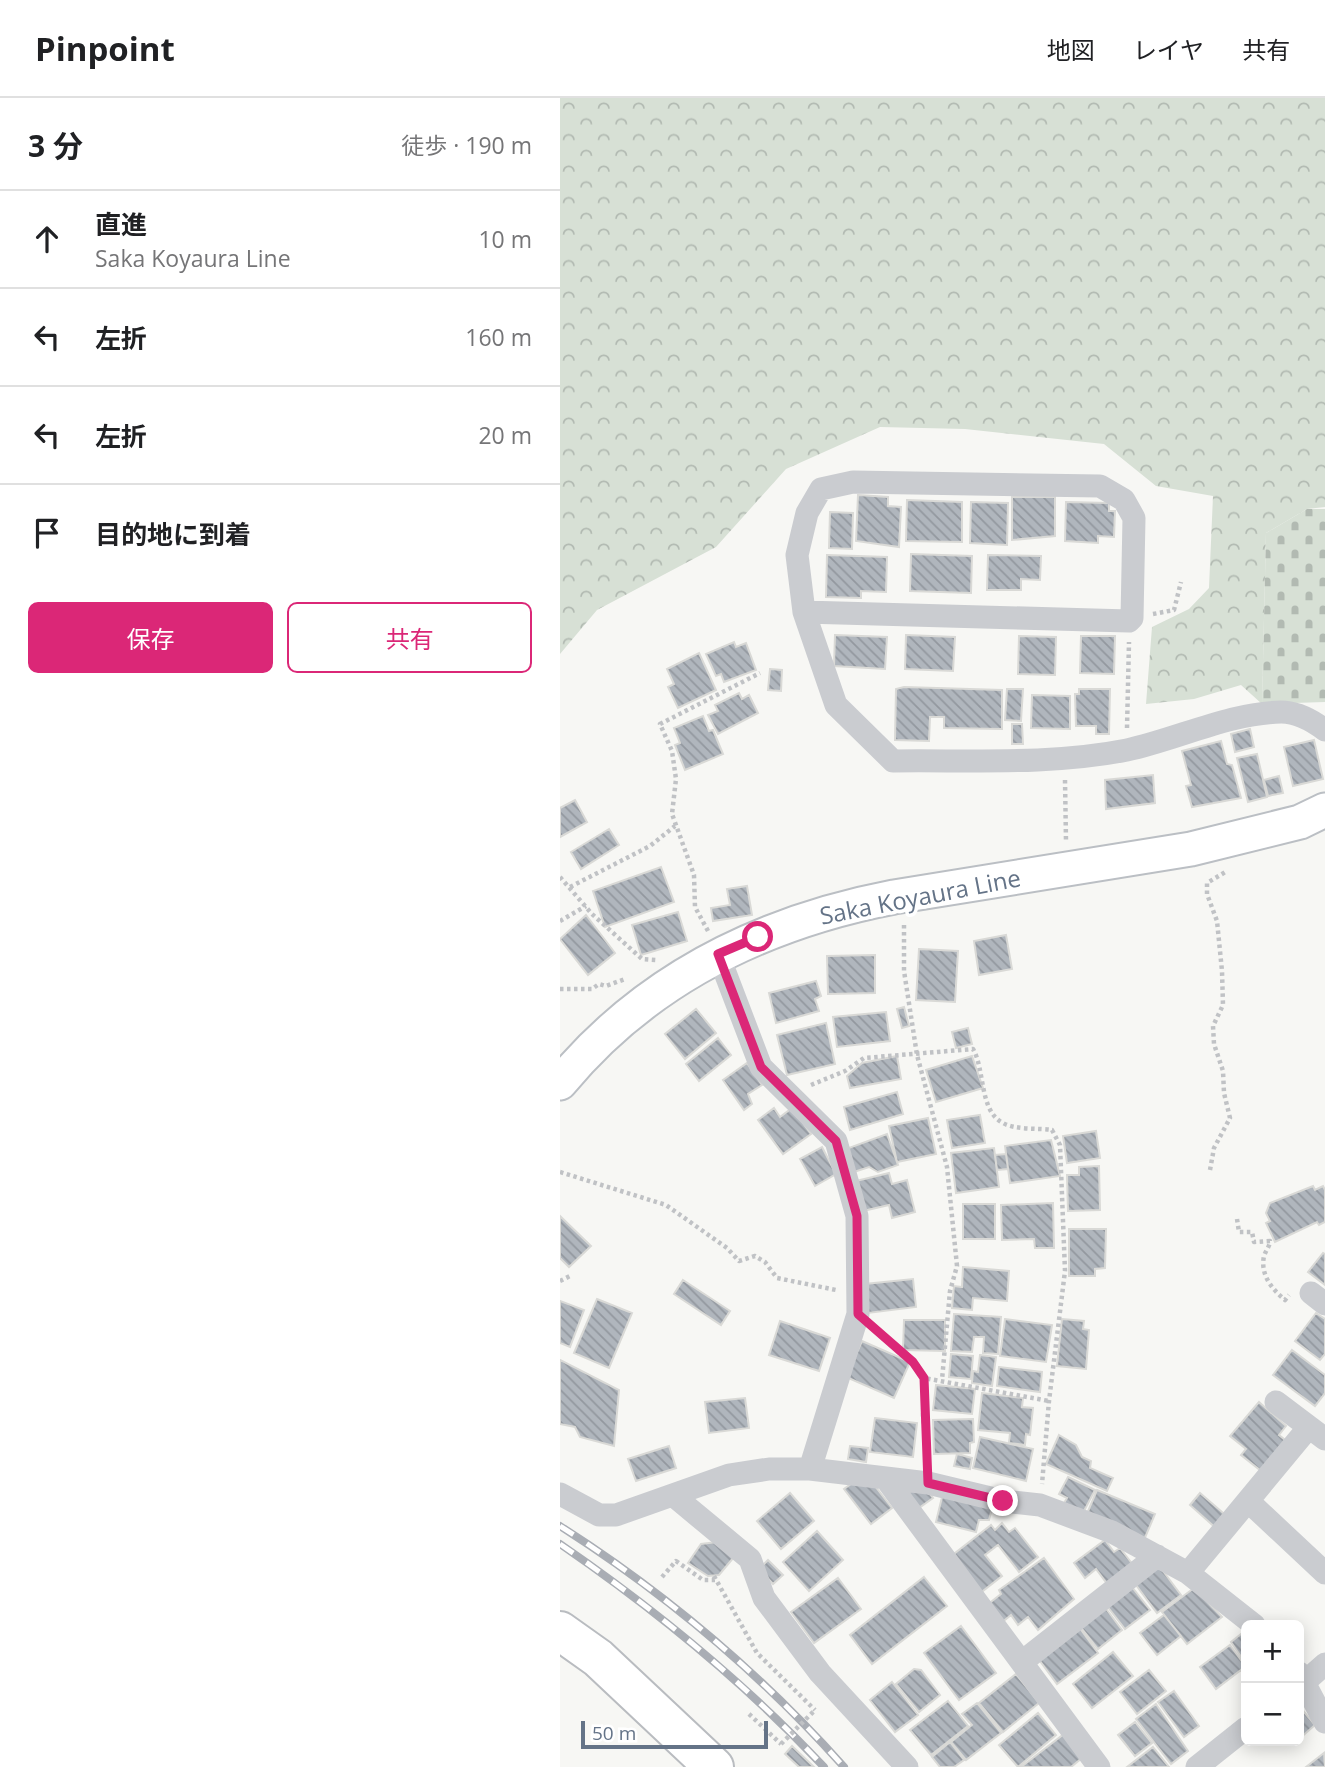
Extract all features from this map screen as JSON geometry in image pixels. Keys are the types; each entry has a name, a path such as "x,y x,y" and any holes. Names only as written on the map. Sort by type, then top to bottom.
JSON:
{"highway":[{"path":"560,1631 598,1658 714,1767"}],"main road":[{"name":"Saka Koyaura Line","path":"560,1083 583,1055 642,1002 718,954 796,922 847,906 894,897 1191,849 1300,822 1325,810"}],"street":[{"path":"804,612 1130,620 1134,519 1124,500 1100,486 853,482 821,489 807,513 797,555 804,612 836,705 893,761 1066,758 1127,750 1251,716 1284,712 1310,720 1325,730"},
{"path":"718,954 761,1067 836,1141 857,1216 858,1314 810,1468"},
{"path":"1188,1573 1248,1501 1317,1433 1276,1402"},
{"path":"560,1494 599,1515 616,1515 729,1475 769,1469 810,1468 928,1483 1003,1501 1041,1505 1112,1532 1188,1573 1248,1620"},
{"path":"886,1479 1099,1767"},
{"path":"674,1496 750,1559 764,1598 820,1673 907,1767"},
{"path":"1248,1501 1325,1573"},
{"path":"1022,1662 1157,1556"},
{"path":"1304,1678 1325,1664"},
{"path":"1303,1683 1325,1722"},
{"path":"1197,1767 1241,1732"}],"path":[{"path":"1127,750 1130,620 1174,610 1181,582"},
{"path":"718,954 695,907 694,875 672,814 676,779 674,760 660,724 760,673"},
{"path":"1065,771 1066,852"},
{"path":"570,887 650,845 675,826"},
{"path":"560,877 586,906 642,959 661,961"},
{"path":"1207,884 1207,894 1217,921 1222,971 1223,1005 1213,1026 1214,1044 1223,1071 1224,1093 1230,1118 1214,1148 1210,1170"},
{"path":"894,897 904,924 904,971 917,1055 947,1167 957,1266 950,1291 942,1380"},
{"path":"560,920 586,906"},
{"path":"560,989 592,989 599,984 606,986 625,979"},
{"path":"788,1094 845,1071 864,1058 904,1052 917,1055 973,1049 981,1062 989,1110 1003,1124 1052,1130 1060,1145 1065,1271 1049,1401 1041,1505"},
{"path":"560,1172 666,1205 727,1248 739,1261 755,1256 765,1262 777,1278 836,1290 835,1282"},
{"path":"1237,1219 1239,1232 1252,1232 1254,1242 1270,1241 1264,1267 1273,1290 1285,1300 1290,1293 1318,1299"},
{"path":"560,1282 570,1276"},
{"path":"858,1314 913,1362 924,1378 928,1483"},
{"path":"924,1378 1049,1401"},
{"path":"662,1577 676,1561 703,1580 714,1578 757,1653 815,1710 781,1744 750,1714"}],"green space":[{"path":"560,98 1325,98 1325,507 1307,509 1266,533 1262,704 1241,685 1194,699 1146,704 1152,627 1189,609 1209,588 1213,496 1156,486 1104,444 965,429 880,427 786,469 716,547 597,610 560,654"},
{"path":"1307,509 1325,509 1325,702 1262,704 1266,533"}],"building":[{"path":"858,495 888,497 888,506 901,507 899,547 856,541"},
{"path":"1012,497 1055,497 1055,536 1012,540"},
{"path":"907,500 962,502 962,542 906,541"},
{"path":"971,502 1008,503 1007,545 970,543"},
{"path":"1066,502 1109,503 1109,511 1115,511 1114,537 1098,536 1098,543 1065,541"},
{"path":"830,512 853,513 852,549 829,548"},
{"path":"911,554 972,556 971,593 910,591"},
{"path":"827,555 887,557 886,592 861,591 861,598 826,597"},
{"path":"988,555 1041,556 1040,580 1021,579 1021,590 987,590"},
{"path":"835,635 887,637 885,669 834,666"},
{"path":"906,635 955,637 953,671 905,669"},
{"path":"1019,636 1056,637 1055,675 1018,674"},
{"path":"1081,636 1115,636 1114,674 1080,673"},
{"path":"734,642 736,647 746,643 756,670 724,682 721,674 716,676 706,654"},
{"path":"699,653 716,690 678,708 668,687 674,684 667,669"},
{"path":"770,669 782,670 781,691 768,690"},
{"path":"896,689 1002,690 1002,729 944,728 944,717 930,717 929,741 895,740"},
{"path":"1007,689 1023,689 1021,721 1005,720"},
{"path":"1079,689 1110,689 1109,734 1096,734 1096,726 1076,726 1075,694 1079,694"},
{"path":"739,693 742,699 749,695 758,713 718,734 708,715 718,711 715,705"},
{"path":"1032,695 1070,696 1070,729 1031,728"},
{"path":"703,716 709,731 713,730 723,754 685,770 675,745 680,743 674,728"},
{"path":"1012,724 1022,724 1023,744 1012,744"},
{"path":"1250,729 1254,747 1235,752 1231,734"},
{"path":"1314,740 1323,779 1293,786 1284,747"},
{"path":"1221,741 1227,764 1232,765 1241,798 1192,807 1186,786 1191,785 1182,751"},
{"path":"1257,754 1267,797 1248,802 1237,758"},
{"path":"1153,775 1155,803 1106,809 1105,780"},
{"path":"1279,776 1283,793 1268,796 1264,780"},
{"path":"575,800 587,822 560,837 560,808"},
{"path":"609,829 619,845 581,869 571,852"},
{"path":"661,867 674,902 605,927 593,891"},
{"path":"747,886 752,915 713,921 711,908 730,905 727,889"},
{"path":"678,912 687,941 641,955 632,925"},
{"path":"586,915 615,953 588,975 560,939"},
{"path":"1006,935 1012,969 979,975 974,941"},
{"path":"919,949 958,951 955,1002 916,1000"},
{"path":"875,955 875,993 828,994 827,956"},
{"path":"816,981 821,996 815,999 819,1011 776,1023 769,993"},
{"path":"904,1007 909,1026 902,1028 897,1009"},
{"path":"696,1009 716,1033 685,1059 665,1034"},
{"path":"886,1012 890,1041 837,1047 833,1017"},
{"path":"826,1023 835,1064 787,1075 777,1035"},
{"path":"968,1028 972,1044 956,1048 952,1032"},
{"path":"718,1038 731,1055 699,1081 686,1064"},
{"path":"897,1056 901,1079 850,1088 847,1076 862,1063"},
{"path":"972,1056 983,1088 936,1102 926,1070"},
{"path":"747,1063 762,1085 748,1094 752,1104 744,1110 723,1080"},
{"path":"897,1092 903,1114 850,1130 844,1107"},
{"path":"774,1108 780,1117 792,1108 811,1134 783,1154 758,1120"},
{"path":"980,1115 985,1143 952,1148 947,1120"},
{"path":"928,1118 936,1154 897,1162 889,1126"},
{"path":"1096,1131 1100,1158 1067,1163 1063,1136"},
{"path":"887,1134 898,1165 878,1172 869,1167 854,1172 846,1149"},
{"path":"1051,1140 1060,1176 1010,1183 1005,1146"},
{"path":"822,1147 836,1174 815,1186 800,1159"},
{"path":"994,1148 999,1187 956,1193 951,1153"},
{"path":"1006,1154 1008,1169 997,1170 995,1155"},
{"path":"1099,1166 1100,1210 1068,1211 1067,1175 1079,1175 1079,1167"},
{"path":"889,1173 892,1184 907,1180 915,1212 892,1218 889,1205 863,1211 856,1181"},
{"path":"1313,1186 1315,1190 1323,1186 1325,1190 1325,1222 1319,1225 1317,1222 1275,1242 1266,1223 1270,1221 1266,1213 1270,1203"},
{"path":"1053,1203 1054,1248 1035,1248 1034,1239 1002,1240 1001,1205"},
{"path":"963,1204 995,1204 995,1239 963,1239"},
{"path":"560,1216 591,1246 569,1267 560,1258"},
{"path":"1069,1229 1106,1229 1105,1268 1095,1269 1095,1276 1069,1276"},
{"path":"1323,1253 1325,1254 1325,1285 1308,1272"},
{"path":"963,1267 1009,1271 1007,1301 973,1298 972,1310 952,1308 954,1286 962,1287"},
{"path":"913,1279 916,1307 868,1313 865,1284"},
{"path":"683,1280 730,1311 721,1325 674,1294"},
{"path":"597,1299 632,1313 609,1368 574,1353"},
{"path":"560,1301 584,1310 570,1347 560,1343"},
{"path":"1316,1313 1325,1319 1325,1354 1320,1360 1295,1341"},
{"path":"954,1314 1001,1317 998,1354 983,1353 984,1337 974,1337 972,1352 951,1351"},
{"path":"1005,1319 1052,1325 1046,1362 1000,1356"},
{"path":"1062,1319 1084,1321 1083,1329 1089,1330 1086,1369 1057,1366"},
{"path":"904,1320 945,1320 945,1351 903,1350"},
{"path":"780,1321 830,1338 819,1371 769,1355"},
{"path":"862,1341 910,1362 894,1398 846,1377"},
{"path":"1292,1350 1325,1375 1325,1393 1315,1406 1273,1375"},
{"path":"951,1354 973,1356 971,1379 949,1377"},
{"path":"980,1355 996,1357 992,1386 972,1383 973,1371 978,1372"},
{"path":"560,1360 619,1390 614,1446 580,1437 575,1427 560,1424"},
{"path":"999,1367 1042,1372 1040,1392 997,1386"},
{"path":"936,1385 975,1389 972,1414 933,1410"},
{"path":"982,1393 1023,1398 1022,1407 1033,1408 1030,1435 1026,1434 1025,1445 1009,1443 1010,1433 978,1430"},
{"path":"745,1398 749,1428 709,1433 705,1402"},
{"path":"1259,1402 1286,1426 1279,1435 1289,1443 1265,1474 1241,1455 1246,1449 1230,1436"},
{"path":"875,1418 917,1423 913,1457 870,1452"},
{"path":"973,1419 974,1442 970,1443 970,1453 934,1454 933,1420"},
{"path":"1059,1435 1076,1445 1082,1457 1091,1461 1090,1468 1113,1478 1107,1491 1046,1464"},
{"path":"980,1437 1033,1449 1026,1481 973,1468"},
{"path":"669,1446 676,1468 636,1481 628,1459"},
{"path":"850,1446 868,1448 866,1462 848,1459"},
{"path":"957,1454 972,1458 970,1469 954,1466"},
{"path":"1068,1477 1095,1490 1083,1513 1064,1503 1067,1498 1059,1494"},
{"path":"855,1481 871,1481 892,1508 871,1524 844,1489"},
{"path":"924,1486 933,1498 916,1510 901,1489"},
{"path":"1097,1490 1155,1514 1144,1540 1086,1516"},
{"path":"790,1493 814,1521 781,1549 757,1521"},
{"path":"943,1493 993,1505 989,1520 979,1520 976,1532 936,1522"},
{"path":"1200,1493 1229,1518 1218,1530 1190,1505"},
{"path":"1002,1523 1009,1532 1015,1528 1038,1557 1019,1572 998,1545 985,1555 1002,1576 979,1594 950,1557 991,1525 995,1530"},
{"path":"817,1531 843,1560 809,1591 783,1562"},
{"path":"1105,1540 1114,1552 1120,1548 1137,1570 1111,1589 1096,1569 1085,1578 1074,1563"},
{"path":"717,1542 734,1557 719,1575 708,1576 688,1563 701,1544"},
{"path":"1044,1558 1074,1599 1038,1630 1028,1617 1018,1625 1011,1615 1000,1624 987,1605 1001,1594 999,1590"},
{"path":"768,1560 783,1575 773,1584 759,1569"},
{"path":"1157,1563 1181,1595 1157,1613 1133,1581"},
{"path":"924,1577 947,1606 872,1664 850,1635"},
{"path":"838,1578 861,1609 814,1643 791,1612"},
{"path":"1132,1587 1150,1610 1125,1629 1107,1606"},
{"path":"1194,1588 1222,1617 1187,1644 1162,1612"},
{"path":"1104,1606 1122,1630 1098,1649 1079,1625"},
{"path":"1164,1615 1181,1636 1157,1655 1140,1633"},
{"path":"961,1626 996,1673 959,1700 924,1653"},
{"path":"1079,1627 1098,1653 1057,1684 1037,1657"},
{"path":"1241,1634 1241,1657 1231,1642"},
{"path":"1230,1645 1241,1660 1241,1670 1216,1689 1200,1667"},
{"path":"1113,1652 1133,1676 1092,1708 1073,1684"},
{"path":"914,1669 921,1670 940,1695 919,1712 896,1684"},
{"path":"1149,1670 1166,1691 1137,1714 1120,1692"},
{"path":"1016,1674 1039,1703 1003,1732 979,1703"},
{"path":"892,1682 918,1715 895,1732 870,1700"},
{"path":"1174,1691 1199,1726 1184,1737 1158,1702"},
{"path":"948,1701 968,1726 931,1755 910,1730"},
{"path":"977,1703 1001,1733 966,1760 951,1742 972,1725 962,1714"},
{"path":"1156,1704 1188,1751 1171,1764 1136,1719"},
{"path":"1304,1712 1315,1725 1304,1735"},
{"path":"1038,1713 1056,1735 1018,1767 999,1745"},
{"path":"1135,1722 1152,1743 1135,1756 1118,1735"},
{"path":"1064,1734 1082,1758 1071,1767 1021,1767"},
{"path":"950,1742 964,1760 954,1767 940,1767 932,1757"},
{"path":"792,1746 814,1767 799,1767 785,1754"},
{"path":"1153,1747 1169,1767 1127,1767"},
{"path":"1324,1753 1325,1767 1306,1767"}],"railway":[{"path":"560,1526 637,1579 710,1637 779,1700 844,1767"},
{"path":"560,1544 698,1648 731,1676 824,1767"}],"route":[{"path":"758,937 718,954 761,1067 836,1141 857,1216 858,1314 913,1362 924,1378 923,1417 929,1468 928,1483 1003,1501"}]}
